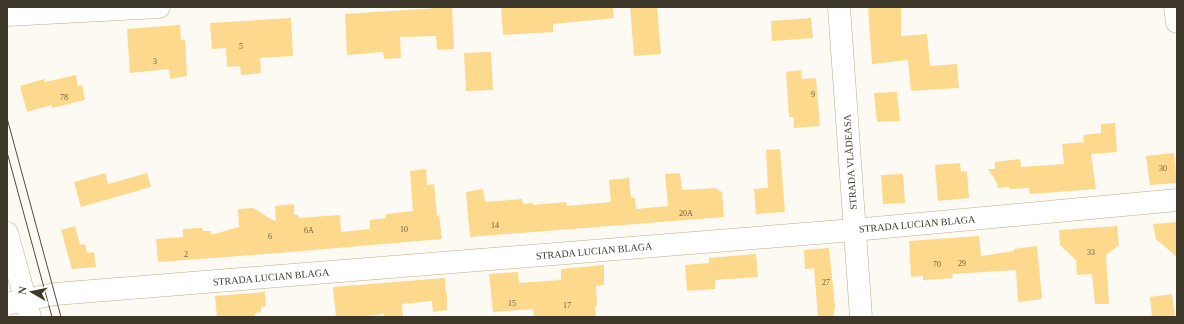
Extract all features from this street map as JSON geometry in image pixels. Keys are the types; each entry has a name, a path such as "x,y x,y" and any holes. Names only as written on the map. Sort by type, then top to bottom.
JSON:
{"street":[{"path":"7,15 159,7"},
{"name":"STRADA VLĂDEASA","path":"839,7 861,317"},
{"path":"1175,7 1177,22"},
{"name":"STRADA LUCIAN BLAGA","path":"18,305 55,294 854,230 1177,200"},
{"path":"7,233 18,305"}],"building":[{"path":"452,7 454,49 437,50 436,36 400,37 401,58 384,59 383,52 347,55 345,14"},
{"path":"501,7 613,7 614,18 553,24 553,32 503,35"},
{"path":"630,7 657,7 661,54 634,56"},
{"path":"868,7 901,7 901,36 927,34 930,66 957,64 959,88 911,91 908,60 872,64"},
{"path":"291,18 293,56 260,58 261,73 241,75 240,66 227,67 226,48 212,49 210,23"},
{"path":"811,18 813,38 772,41 771,21"},
{"path":"180,25 181,40 185,40 187,76 170,79 169,69 130,73 127,29"},
{"path":"491,52 493,90 466,91 464,53"},
{"path":"801,70 802,79 816,78 820,126 794,128 794,117 789,117 786,72"},
{"path":"76,75 78,86 82,85 85,100 52,108 51,105 27,112 20,86 44,79 45,82"},
{"path":"897,92 900,121 877,122 874,93"},
{"path":"1115,123 1117,152 1091,154 1096,189 1030,194 1029,188 998,188 996,181 988,169 995,169 995,162 1020,159 1021,167 1064,164 1062,144 1084,142 1083,135 1101,133 1101,124"},
{"path":"780,149 785,212 756,214 754,189 768,188 766,150"},
{"path":"1174,153 1177,183 1150,185 1146,156"},
{"path":"960,163 961,172 967,171 969,198 938,201 935,165"},
{"path":"426,169 427,185 434,184 437,216 439,215 442,239 158,262 156,239 183,237 183,229 202,228 203,231 211,231 211,235 239,227 238,209 253,208 276,222 275,206 294,204 294,215 298,215 299,218 340,215 341,232 370,229 370,220 386,218 386,214 413,211 410,171"},
{"path":"105,173 108,184 147,173 151,187 81,207 74,182"},
{"path":"680,173 682,190 715,188 722,192 724,217 470,237 466,192 483,189 485,202 522,199 523,204 533,203 533,205 566,202 567,206 611,202 609,180 629,178 631,198 635,198 636,209 668,206 665,174"},
{"path":"903,174 905,203 883,204 881,175"},
{"path":"1177,222 1177,257 1156,239 1153,224"},
{"path":"75,226 80,245 85,244 87,253 94,252 96,267 72,269 61,230"},
{"path":"1117,226 1119,245 1106,255 1109,304 1095,304 1092,274 1077,275 1076,260 1060,245 1059,230"},
{"path":"979,236 981,256 1037,246 1042,299 1018,302 1016,270 952,274 953,278 923,280 923,276 911,277 909,241"},
{"path":"829,248 835,306 833,317 818,317 814,268 805,269 804,250"},
{"path":"756,254 758,277 715,280 715,289 687,291 685,265 709,263 709,258"},
{"path":"604,265 604,285 596,286 596,317 534,317 533,309 493,312 489,274 518,272 519,283 561,280 561,269"},
{"path":"445,278 447,310 433,312 432,301 402,304 403,317 384,317 384,314 357,317 336,317 333,287"},
{"path":"265,292 266,306 261,307 261,312 255,313 255,317 217,317 215,296"},
{"path":"1172,294 1175,317 1152,317 1150,297"}],"tram line":[{"path":"7,118 61,317"},
{"path":"7,152 52,317"}]}
